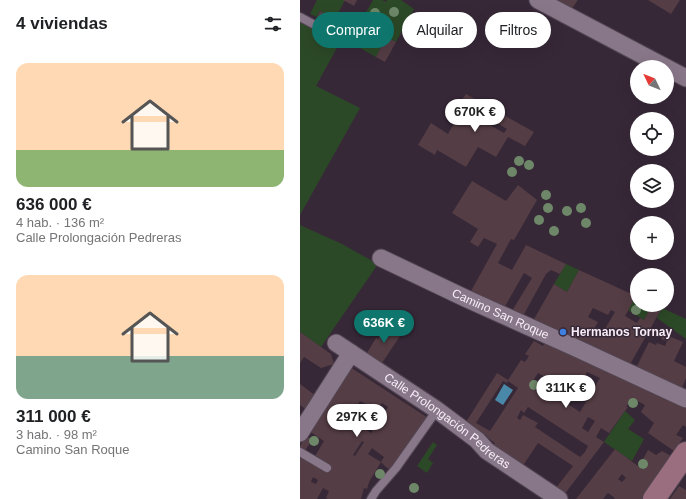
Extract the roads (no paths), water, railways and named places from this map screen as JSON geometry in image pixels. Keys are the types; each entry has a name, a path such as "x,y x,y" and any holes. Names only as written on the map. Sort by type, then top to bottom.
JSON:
{"main road":[{"path":"654,499 686,453"}],"street":[{"path":"538,0 653,60"},
{"path":"674,71 686,78"},
{"name":"Camino San Roque","path":"381,258 471,301 686,399"},
{"name":"Calle Prolongación Pedreras","path":"336,343 350,354 437,410 474,437 487,451 559,499"},
{"path":"300,433 350,354"}],"lane":[{"path":"300,16 312,23"},
{"path":"371,499 396,468 437,410"},
{"path":"300,452 326,468"}],"water":[{"path":"504,384 513,390 503,405 495,400"}],"place":[{"name":"Hermanos Tornay","path":"563,332"}]}
